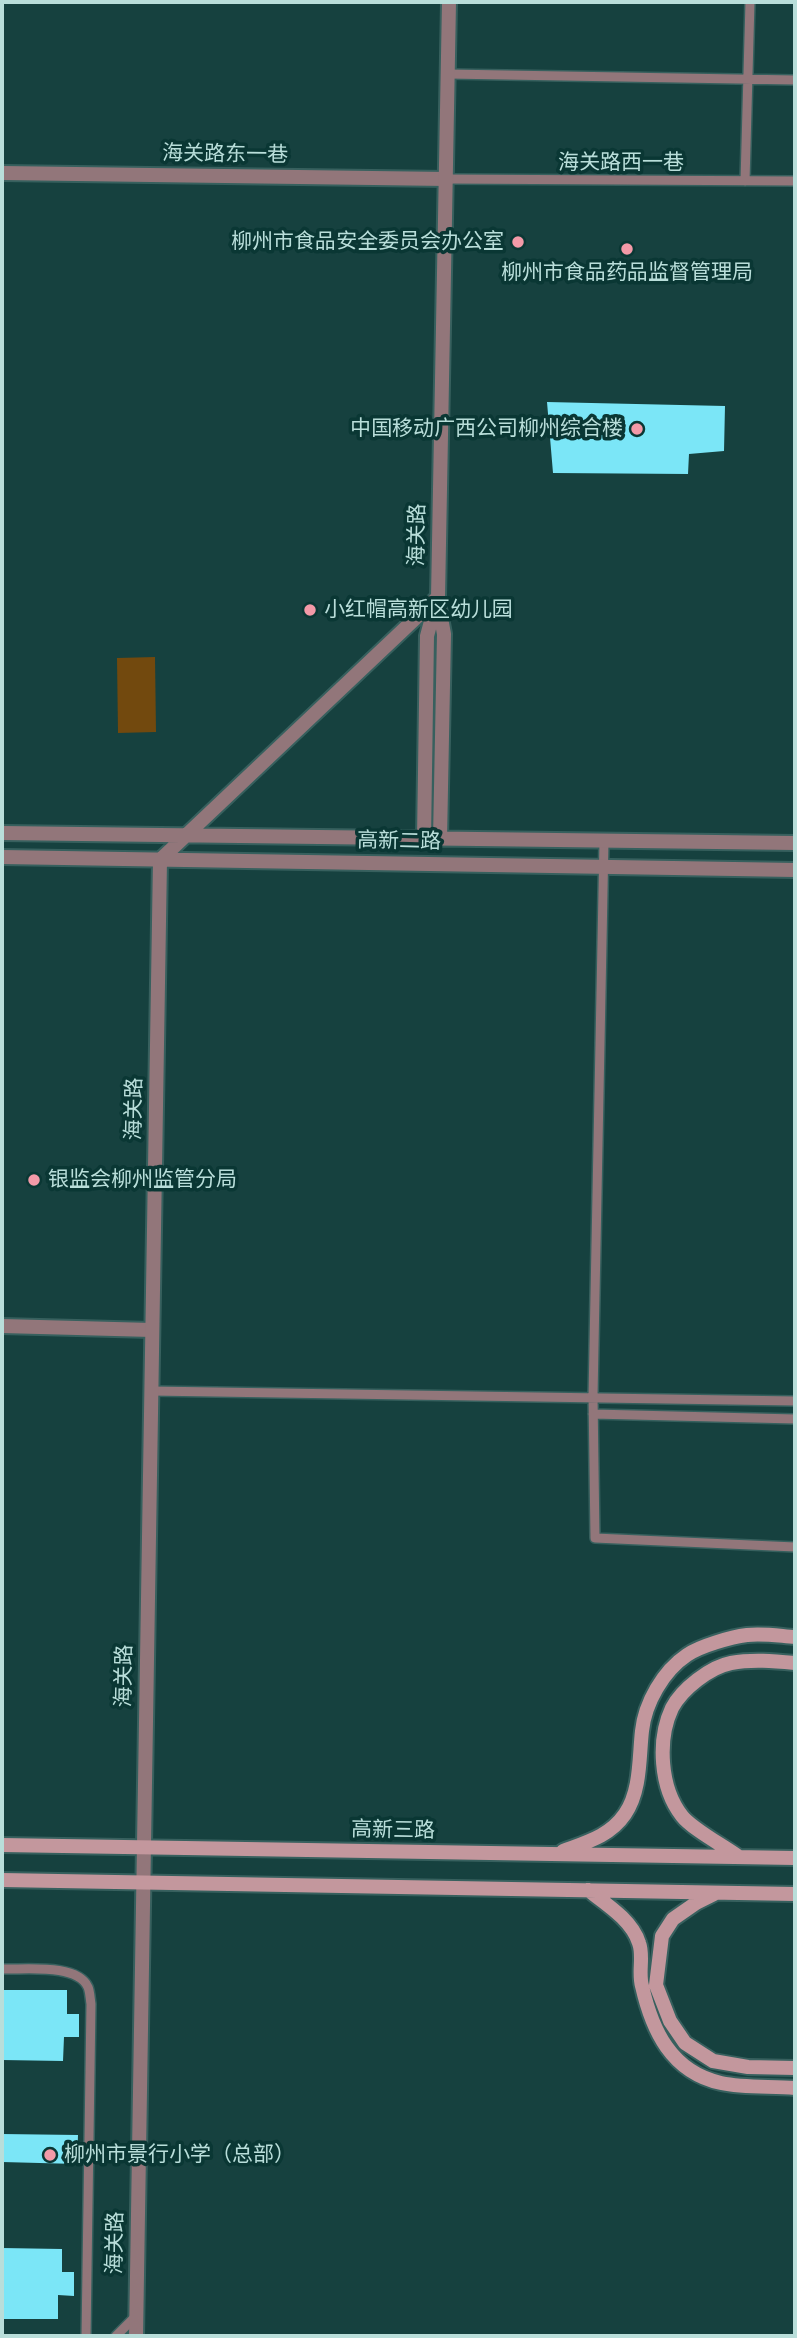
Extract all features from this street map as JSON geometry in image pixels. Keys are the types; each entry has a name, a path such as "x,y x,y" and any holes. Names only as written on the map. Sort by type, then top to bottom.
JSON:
{"main road":[{"path":"554,1854 605,1836 626,1813 636,1784 643,1726 650,1700 670,1671 687,1654 749,1635 795,1637"},
{"path":"740,1857 683,1818 667,1792 662,1765 666,1732 673,1707 698,1678 729,1663 761,1660 795,1662"},
{"name":"高新三路","path":"2,1845 789,1858"},
{"path":"2,1880 788,1894"},
{"path":"588,1890 624,1919 639,1943 640,1982 651,2022 665,2046 685,2068 720,2083 795,2088"},
{"path":"717,1893 673,1919 662,1936 656,1985 670,2021 685,2043 713,2061 748,2067 795,2068"}],"street":[{"name":"海关路","path":"136,2336 160,860 438,597 449,2"},
{"name":"海关路东一巷","path":"2,173 447,179"},
{"path":"424,839 427,636 438,597"},
{"path":"438,597 444,634 440,839"},
{"name":"高新二路","path":"2,833 795,844"},
{"name":"高新二路","path":"2,857 795,870"},
{"path":"2,1326 152,1330"}],"lane":[{"path":"745,181 750,2"},
{"path":"448,74 795,80"},
{"name":"海关路西一巷","path":"447,179 795,181"},
{"path":"604,841 593,1396 595,1538 795,1546"},
{"path":"151,1391 795,1401"},
{"path":"593,1414 795,1419"},
{"path":"2,1969 60,1970 78,1976 87,1985 91,2004 86,2336"},
{"path":"116,2336 136,2316"}],"shaded area":[{"path":"155,657 156,732 118,733 117,658"}],"building":[{"name":"中国移动广西公司柳州综合楼","path":"547,402 725,406 724,451 689,454 688,474 553,473"},
{"path":"2,1990 67,1990 67,2014 79,2014 79,2037 64,2037 63,2061 2,2060"},
{"path":"2,2134 78,2135 77,2164 2,2162"},
{"path":"2,2248 62,2249 62,2272 74,2272 74,2296 58,2295 58,2319 2,2319"}],"place":[{"name":"柳州市食品安全委员会办公室","path":"518,242"},
{"name":"柳州市食品药品监督管理局","path":"627,249"},
{"name":"中国移动广西公司柳州综合楼","path":"637,429"},
{"name":"小红帽高新区幼儿园","path":"310,610"},
{"name":"银监会柳州监管分局","path":"34,1180"},
{"name":"柳州市景行小学（总部）","path":"50,2155"}]}
